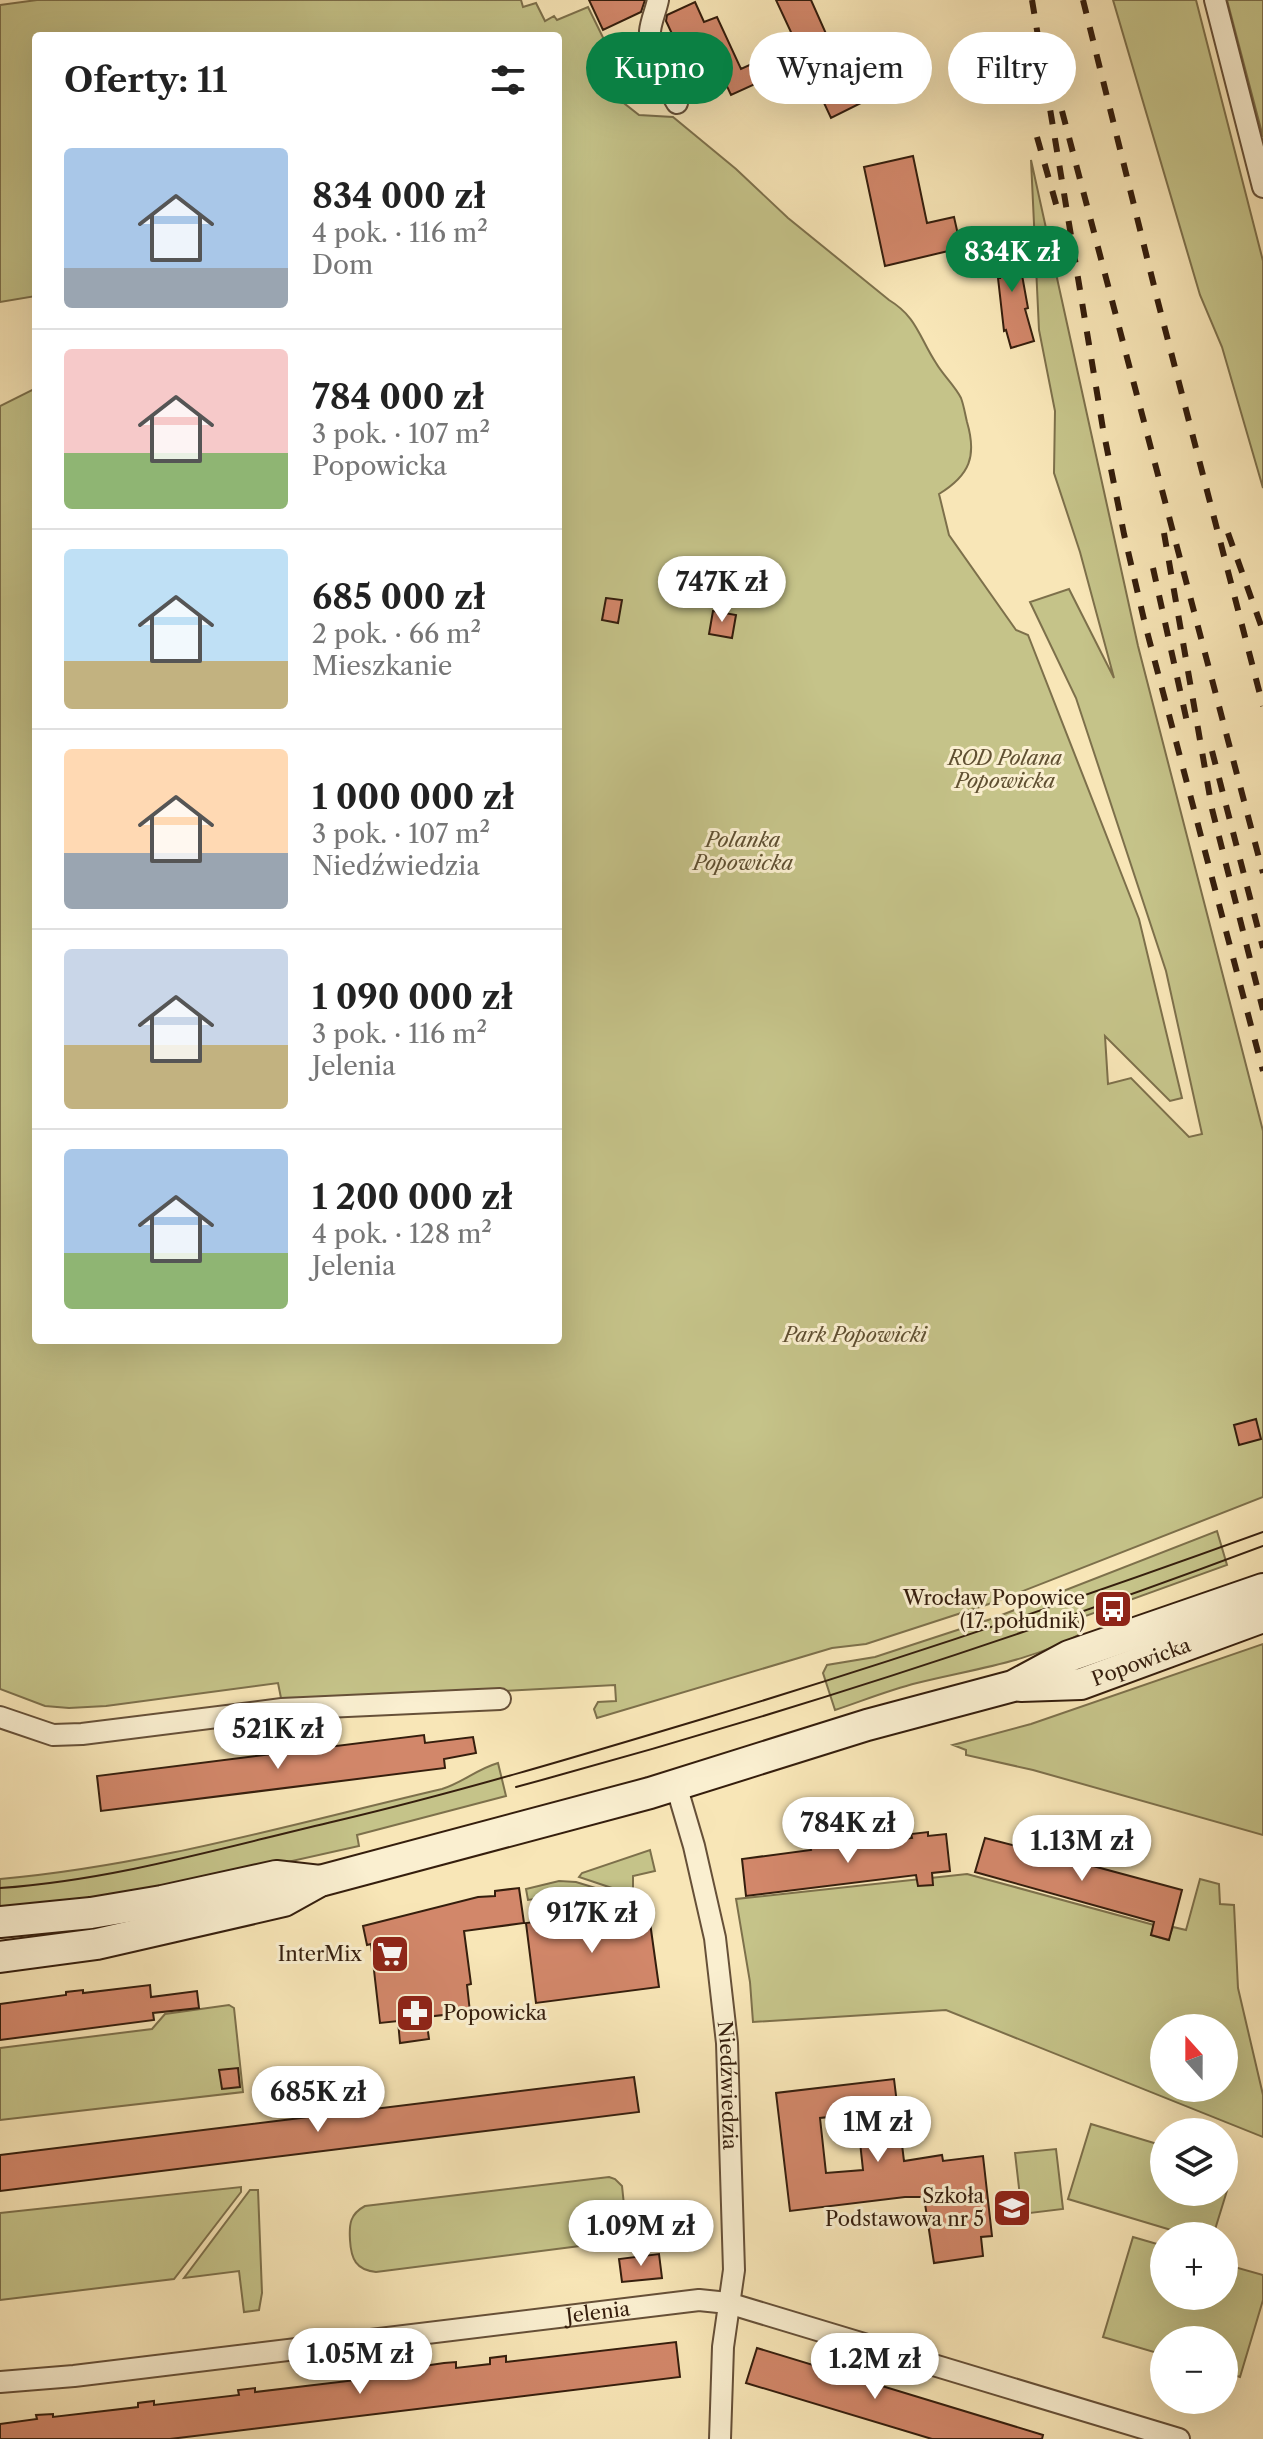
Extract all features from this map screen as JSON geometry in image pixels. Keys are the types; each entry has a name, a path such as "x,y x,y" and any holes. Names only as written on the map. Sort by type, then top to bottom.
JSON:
{"street":[{"path":"650,32 658,0"},
{"path":"1215,0 1263,187"},
{"name":"Popowicka","path":"0,1957 97,1944 284,1901 320,1881 676,1785 856,1728 1013,1686 1069,1656 1263,1589"},
{"name":"Popowicka","path":"1013,1686 1081,1684 1263,1617"},
{"path":"0,1717 53,1735 282,1709 500,1699"},
{"name":"Niedźwiedzia","path":"676,1785 715,1938 727,2043 734,2270 723,2347 720,2439"},
{"name":"Popowicka","path":"0,1922 91,1913 276,1876 320,1881"},
{"name":"Jelenia","path":"0,2382 74,2376 699,2300 728,2303 1179,2439"}],"green space":[{"name":"Park Popowicki","path":"37,0 521,0 523,7 536,3 545,21 554,16 557,20 588,7 600,32 586,32 586,104 625,104 639,115 673,117 736,169 788,218 906,313 961,398 970,434 971,455 958,480 939,494 949,535 1016,630 1028,635 1139,919 1182,1098 1170,1101 1105,1036 1108,1084 1131,1078 1189,1137 1202,1134 1166,971 1076,698 1030,602 1069,589 1114,678 1080,552 1054,473 1055,411 1039,330 1031,160 1138,646 1263,1131 1263,1497 995,1602 866,1644 832,1648 597,1718 594,1709 598,1702 616,1701 615,1685 387,1697 281,1698 278,1683 106,1706 69,1708 45,1706 0,1689 0,406 32,390 32,1344 562,1344 562,32 32,32 32,297 0,302 0,5"},
{"path":"1113,0 1196,0 1263,261 1263,488 1222,347 1200,295"},
{"path":"1227,0 1263,0 1263,137"},
{"path":"1217,1531 1227,1565 1077,1619 1082,1633 1063,1643 1001,1664 907,1686 835,1710 823,1673 827,1665 875,1657 994,1618"},
{"path":"1263,1644 1263,1835 1033,1770 966,1755 966,1750 953,1745 1031,1724"},
{"path":"498,1763 506,1796 357,1835 359,1846 184,1885 0,1910 0,1879 111,1864 222,1842 442,1789"},
{"path":"650,1850 655,1871 633,1876 633,1895 579,1877 582,1873"},
{"path":"967,1874 1154,1925 1151,1935 1168,1940 1173,1927 1186,1930 1200,1879 1219,1884 1220,1904 1234,1905 1238,1988 1263,2095 1263,2137 1238,2127 1238,2118 1216,2118 1176,2102 1238,2102 1238,2014 1150,2014 1150,2092 946,2010 753,2022 750,1982 736,1899"},
{"path":"559,1881 576,1882 625,1897 628,1902 592,1891 528,1900 526,1889"},
{"path":"229,2005 234,2008 243,2092 0,2120 0,2048 152,2029 165,2014"},
{"path":"1091,2124 1150,2142 1150,2206 1222,2206 1217,2222 1150,2224 1068,2199"},
{"path":"1056,2149 1063,2209 1022,2214 1015,2153"},
{"path":"609,2177 622,2186 626,2224 620,2236 611,2242 376,2272 359,2266 352,2253 350,2224 356,2212 365,2206"},
{"path":"241,2187 241,2192 174,2279 0,2300 0,2213"},
{"path":"250,2190 258,2190 262,2293 259,2310 244,2312 239,2271 184,2278"},
{"path":"1133,2237 1150,2242 1150,2310 1238,2310 1238,2268 1263,2275 1263,2300 1240,2377 1238,2326 1150,2326 1150,2351 1103,2337"}],"building":[{"path":"589,0 645,0 641,12 603,30"},
{"path":"776,0 811,0 825,32 791,32"},
{"path":"695,2 704,22 717,17 724,32 671,32 667,15"},
{"path":"733,52 741,69 749,65 749,87 733,94"},
{"path":"824,104 859,104 831,118"},
{"path":"913,156 927,223 954,217 961,248 885,266 864,167"},
{"path":"1010,235 1012,254 1018,253 1028,308 1025,309 1034,341 1011,348 1004,331 993,237"},
{"path":"606,598 622,600 618,623 602,620"},
{"path":"713,611 736,615 732,638 709,634"},
{"path":"1256,1419 1261,1439 1239,1445 1234,1425"},
{"path":"424,1735 425,1743 473,1737 476,1753 444,1759 445,1768 101,1811 97,1776"},
{"path":"928,1832 928,1836 946,1834 950,1871 932,1873 933,1885 918,1886 916,1875 746,1896 742,1859 811,1850 810,1846 827,1844 827,1848 912,1838 911,1834"},
{"path":"985,1838 1051,1855 1052,1852 1068,1856 1067,1859 1182,1890 1169,1940 1151,1935 1154,1922 975,1872"},
{"path":"519,1888 524,1923 464,1931 471,1984 467,1985 470,2012 426,2017 429,2039 400,2043 398,2021 380,2023 371,1944 367,1945 363,1926 478,1897 495,1896 495,1891"},
{"path":"648,1908 659,1987 536,2003 526,1923"},
{"path":"150,1985 151,1997 197,1991 199,2008 153,2013 154,2020 0,2040 0,2004 66,1995 66,1992 83,1990 83,1993"},
{"path":"238,2068 240,2087 222,2089 219,2070"},
{"path":"634,2077 639,2112 0,2191 0,2155"},
{"path":"894,2079 904,2161 942,2155 943,2161 983,2156 992,2236 981,2237 983,2256 934,2263 924,2197 790,2211 776,2093","holes":["857,2114 863,2170 826,2173 820,2118"]},
{"path":"659,2254 662,2278 622,2282 619,2259"},
{"path":"676,2342 680,2377 170,2439 0,2439 0,2424 37,2419 36,2415 53,2414 53,2417 138,2407 138,2403 154,2401 154,2405 239,2395 238,2390 255,2388 255,2392 390,2376 389,2371 444,2363 456,2362 456,2368 490,2364 490,2358 506,2356 506,2362"},
{"path":"757,2348 1043,2435 1042,2439 932,2439 746,2383"}],"tram line":[{"path":"0,1888 85,1878 169,1861 382,1810 519,1773 912,1653 1263,1532"},
{"path":"516,1787 705,1734 892,1676 1263,1546"}],"railway":[{"path":"1032,0 1103,429 1124,534 1263,1071"},
{"path":"1083,0 1263,706"},
{"path":"1062,111 1263,873"},
{"path":"1037,137 1058,211"},
{"path":"1164,533 1212,809 1263,1010"},
{"path":"1228,533 1263,631"},
{"path":"1153,568 1187,722"},
{"path":"1212,751 1263,948"}],"place":[{"name":"Wrocław Popowice (17. południk)","path":"1113,1609"},
{"name":"InterMix","path":"390,1954"},
{"name":"Popowicka","path":"415,2013"},
{"name":"Szkoła Podstawowa nr 5","path":"1012,2208"}],"park label":[{"name":"ROD Polana Popowicka","path":"1005,770"},
{"name":"Polanka Popowicka","path":"743,852"}]}
